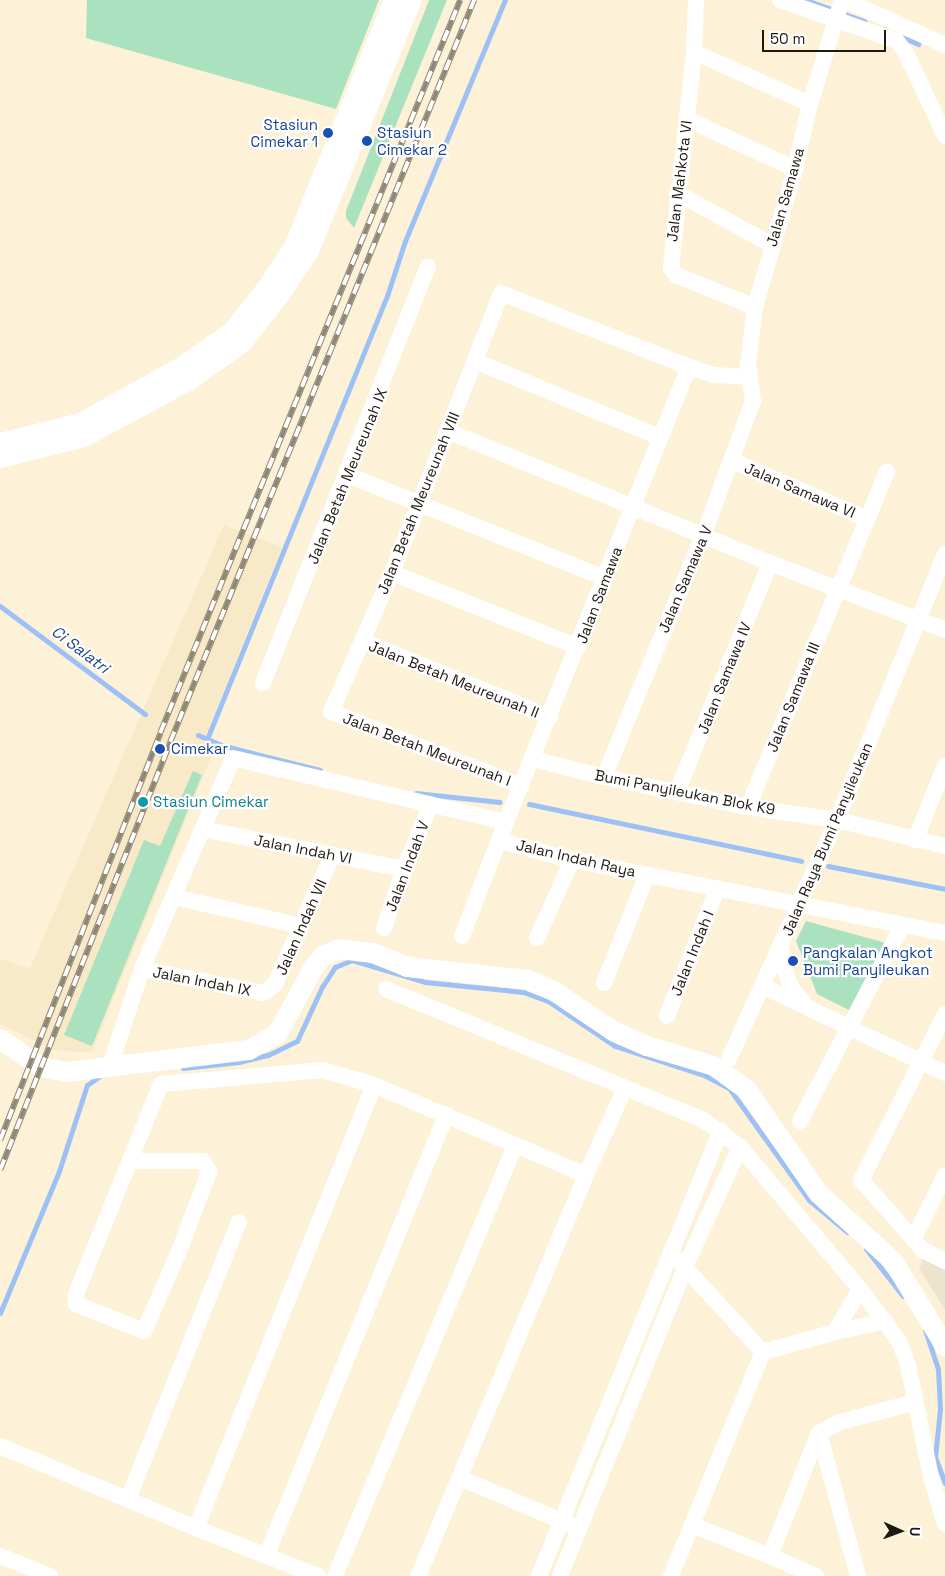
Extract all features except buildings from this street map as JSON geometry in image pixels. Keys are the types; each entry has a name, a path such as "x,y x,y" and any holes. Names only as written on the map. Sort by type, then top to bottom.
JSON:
{"street":[{"path":"0,443 81,423 181,367 230,333 267,288 294,247 394,0"},
{"path":"0,458 84,437 188,381 242,344 282,293 309,251 412,0"},
{"name":"Jalan Mahkota VI","path":"696,0 694,52 677,193 671,270 676,275 755,307"},
{"path":"780,0 840,8 945,45"},
{"path":"840,8 897,41 903,47 945,135"},
{"name":"Jalan Samawa","path":"749,377 755,307 795,169 810,104 840,8"},
{"path":"694,52 810,104"},
{"path":"936,116 945,98"},
{"path":"687,119 795,169"},
{"path":"677,193 772,244"},
{"name":"Jalan Betah Meureunah IX","path":"264,683 348,475 428,267"},
{"name":"Jalan Betah Meureunah VIII","path":"331,712 392,573 501,293 689,367"},
{"path":"475,361 658,436"},
{"path":"689,367 713,375 749,377"},
{"name":"Jalan Samawa","path":"506,822 634,507 658,436 689,367"},
{"name":"Jalan Samawa V","path":"604,777 733,461 753,401 749,377"},
{"path":"448,431 770,563 838,587 945,630"},
{"name":"Jalan Samawa VI","path":"733,461 869,514 838,587"},
{"path":"869,514 886,472"},
{"path":"348,475 604,578"},
{"name":"Jalan Raya Bumi Panyileukan","path":"945,554 837,820 780,945 792,989 808,1008 848,1029 945,1073"},
{"name":"Jalan Samawa IV","path":"677,792 770,563"},
{"path":"392,573 578,647"},
{"name":"Jalan Samawa III","path":"748,807 838,587"},
{"name":"Jalan Betah Meureunah II","path":"362,641 548,717"},
{"name":"Jalan Betah Meureunah I","path":"331,712 520,791"},
{"name":"Jalan Indah Raya","path":"203,829 233,759 506,822 500,841 572,860 945,933"},
{"name":"Bumi Panyileukan Blok K9","path":"533,759 604,777 748,807 837,820 945,846"},
{"path":"915,840 945,766"},
{"name":"Jalan Indah V","path":"384,928 404,869 431,804"},
{"path":"110,1066 142,969 203,829"},
{"name":"Jalan Indah VI","path":"203,829 404,869"},
{"path":"462,936 500,841"},
{"name":"Jalan Indah VII","path":"262,993 275,984 332,856"},
{"path":"537,938 572,860"},
{"path":"604,983 646,874"},
{"name":"Jalan Indah I","path":"666,1016 718,890"},
{"path":"174,897 302,926"},
{"path":"800,1121 902,926"},
{"path":"729,1059 780,945"},
{"path":"158,1071 249,1050 269,1041 286,1022 314,968 323,956 338,950 373,953 408,967 528,980 554,991 613,1031 647,1046 714,1066 747,1090 818,1192 893,1261 924,1308 945,1346"},
{"name":"Jalan Indah IX","path":"142,969 262,993"},
{"path":"762,986 808,1008"},
{"path":"386,989 702,1119 721,1131 740,1147 886,1321 908,1364 931,1477 945,1524"},
{"path":"945,1014 861,1180 923,1250 945,1261"},
{"path":"0,1039 50,1070 67,1072 110,1066 158,1071 323,1070 374,1085 447,1114 586,1175"},
{"path":"131,1161 203,1162 209,1172 178,1254 144,1331 76,1304 76,1294 131,1161 158,1071"},
{"path":"196,1528 374,1085"},
{"path":"418,1576 586,1175 625,1088"},
{"path":"267,1554 447,1114"},
{"path":"539,1576 721,1131"},
{"path":"336,1576 516,1145"},
{"path":"560,1576 686,1265 740,1147"},
{"path":"913,1240 945,1175"},
{"path":"128,1499 239,1222"},
{"path":"672,1254 686,1265 763,1352"},
{"path":"835,1332 860,1289"},
{"path":"763,1352 835,1332 886,1321"},
{"path":"671,1576 763,1352"},
{"path":"770,1556 819,1433 840,1422 915,1402"},
{"path":"819,1433 858,1576"},
{"path":"0,1446 196,1528 267,1554 318,1576"},
{"path":"460,1478 579,1528"},
{"path":"692,1525 816,1576"},
{"path":"0,1556 29,1572 50,1576"}],"shaded area":[{"path":"224,525 282,547 203,742 215,747 92,1052 57,1051 0,1024 0,959 30,968"},
{"path":"923,1259 945,1270 945,1310 919,1268"}],"green space":[{"path":"87,0 379,0 336,109 86,38"},
{"path":"429,0 447,0 354,228 346,218 346,211"},
{"path":"193,771 202,775 92,1046 64,1035 144,840 160,846"},
{"path":"806,921 886,943 851,1011 817,994 796,941"}],"waterway":[{"path":"207,739 387,296 405,241 505,0"},
{"path":"806,0 864,21"},
{"path":"900,36 918,44"},
{"name":"Ci Salatri","path":"0,606 145,714"},
{"path":"198,735 221,745 320,770"},
{"path":"416,793 500,802"},
{"path":"529,804 801,861"},
{"path":"828,866 945,889"},
{"path":"183,1068 239,1062 268,1055 297,1041 322,987 335,967 352,960 425,982 523,992 548,1001 615,1046 706,1076 729,1088 809,1200 847,1232"},
{"path":"0,1313 59,1171 87,1085 100,1076"},
{"path":"866,1249 903,1296"},
{"path":"925,1330 938,1369 940,1409 935,1457 945,1483"}],"railway":[{"path":"0,1140 160,733 460,0"},
{"path":"0,1170 170,742 474,0"}],"place":[{"name":"Stasiun Cimekar 1","path":"328,133"},
{"name":"Stasiun Cimekar 2","path":"367,141"},
{"name":"Cimekar","path":"160,749"},
{"name":"Stasiun Cimekar","path":"143,802"},
{"name":"Pangkalan Angkot Bumi Panyileukan","path":"793,961"}]}
